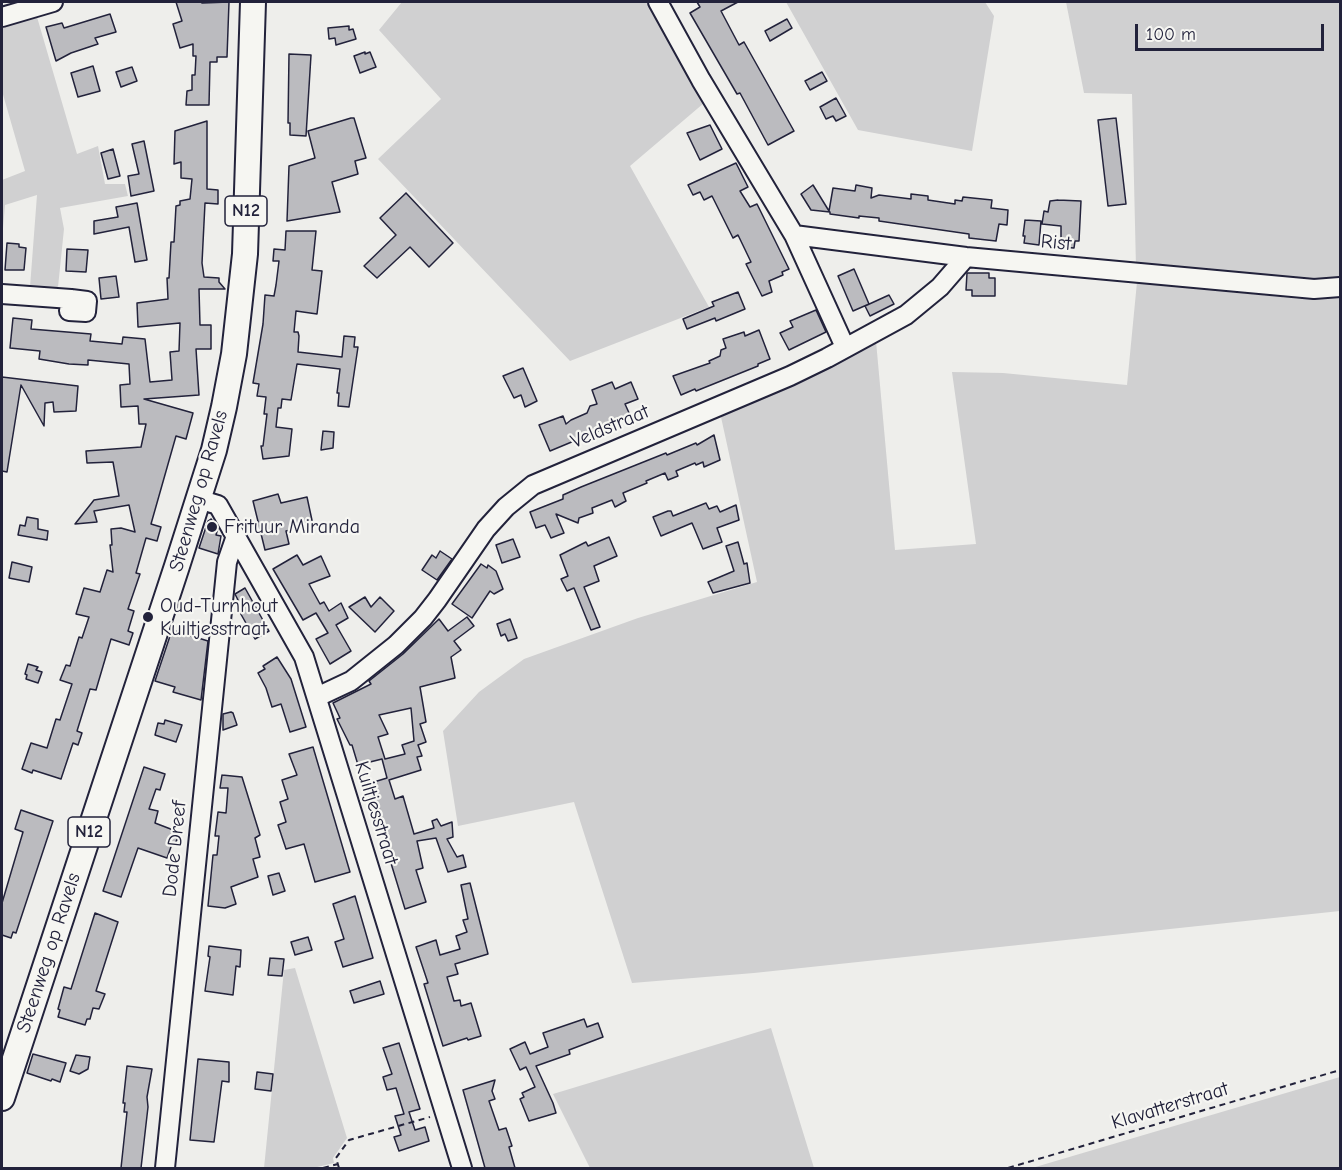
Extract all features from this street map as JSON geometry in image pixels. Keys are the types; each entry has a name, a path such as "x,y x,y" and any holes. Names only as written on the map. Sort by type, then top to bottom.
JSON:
{"main road":[{"name":"Steenweg op Ravels","path":"2,1098 214,450 224,407 234,354 244,264 253,2"}],"street":[{"path":"2,17 53,2"},
{"path":"658,2 701,81 794,235 845,347"},
{"name":"Rist","path":"794,235 966,257 1314,289 1341,287"},
{"name":"Veldstraat","path":"317,697 351,681 396,645 437,600 486,529 506,507 533,485 790,376 906,315 940,287 966,257"},
{"path":"2,294 71,299"},
{"name":"Kuiltjesstraat","path":"198,499 218,505 304,657 462,1168"},
{"name":"Dode Dreef","path":"165,1168 227,562 236,536"}],"path":[{"name":"Klavatterstraat","path":"1008,1168 1341,1070"},
{"path":"339,1168 336,1158 349,1140 444,1113"},
{"path":"323,1168 338,1164"}],"shaded area":[{"path":"402,2 648,2 704,103 630,166 709,307 570,361 378,159 441,99 379,30"},
{"path":"786,2 985,2 994,16 972,151 858,130"},
{"path":"1066,2 1340,2 1340,280 1136,268 1132,94 1084,93"},
{"path":"37,17 77,154 98,146 105,184 125,184 128,196 60,208 64,229 58,287 30,287 37,195 5,205 2,240 2,180 25,171 2,91 2,28"},
{"path":"1137,282 1300,299 1340,297 1340,911 754,973 632,983 574,802 458,826 443,731 479,692 524,659 638,618 757,582 721,417 876,341 895,550 976,544 952,372 1003,373 1127,385"},
{"path":"295,968 347,1138 333,1158 334,1163 313,1168 264,1168 284,970"},
{"path":"771,1028 814,1168 590,1168 553,1094"},
{"path":"1340,1077 1340,1168 1032,1168"}],"building":[{"path":"176,2 229,2 227,57 217,57 217,62 210,62 209,105 186,105 187,91 192,90 196,56 193,56 193,44 180,48 173,24 182,21"},
{"path":"697,2 738,2 721,11 739,45 744,42 794,131 768,145 740,93 737,94 690,13 700,7"},
{"path":"110,14 116,32 95,38 98,44 56,61 46,27 62,23 64,28"},
{"path":"787,19 792,28 770,41 765,31"},
{"path":"349,26 349,30 353,29 356,39 336,45 335,38 329,39 328,28"},
{"path":"365,52 365,54 370,52 376,67 360,73 354,56"},
{"path":"289,54 311,55 306,136 290,135 290,123 288,123"},
{"path":"93,66 100,91 78,97 71,73"},
{"path":"132,67 137,81 121,87 116,72"},
{"path":"822,72 827,81 810,90 805,81"},
{"path":"836,98 846,116 836,121 833,116 826,119 820,107"},
{"path":"354,118 366,158 355,161 358,174 332,182 340,212 287,221 289,166 315,158 308,131"},
{"path":"1116,118 1126,204 1108,206 1098,120"},
{"path":"207,121 207,189 218,190 218,204 205,203 202,263 204,277 219,278 219,282 225,289 199,289 200,325 211,325 211,349 196,349 199,395 144,399 193,413 186,439 176,436 151,524 161,527 157,541 146,538 136,573 140,574 128,609 134,611 128,631 133,633 129,645 111,639 96,690 90,689 77,731 82,733 78,745 73,743 61,779 33,770 32,773 22,769 31,743 47,748 56,719 60,720 72,684 60,680 66,665 70,666 79,637 82,638 89,617 76,614 84,588 100,592 107,570 113,572 111,529 121,528 135,532 129,505 94,511 97,522 75,524 94,500 119,496 113,462 87,463 86,451 141,447 146,424 139,424 138,406 121,407 120,385 130,384 129,364 88,360 88,365 69,364 39,359 40,351 10,348 13,318 32,320 31,329 91,334 90,341 122,344 123,337 145,339 150,382 172,380 170,352 179,351 180,323 138,327 137,303 168,299 167,278 169,278 171,242 174,242 176,206 180,205 180,201 190,199 192,179 181,178 181,162 174,164 175,131"},
{"path":"710,125 722,149 700,160 687,133"},
{"path":"144,141 154,191 131,196 128,176 139,174 132,144"},
{"path":"113,149 120,176 108,179 101,153"},
{"path":"736,163 748,187 740,191 750,207 757,204 789,269 782,272 783,275 769,281 772,292 762,296 746,264 751,262 738,235 733,238 712,196 704,200 700,192 693,195 688,185"},
{"path":"813,185 829,211 833,188 855,191 856,185 872,188 871,198 879,195 911,199 911,194 928,196 928,200 955,204 955,200 962,201 963,197 992,200 991,208 1008,210 1007,225 999,224 996,241 969,238 969,234 879,221 879,218 830,214 830,212 811,210 801,194"},
{"path":"406,193 453,243 429,267 410,247 377,278 364,266 396,235 380,218"},
{"path":"1050,201 1081,201 1079,241 1075,241 1074,248 1061,247 1061,226 1042,224 1044,211 1048,212"},
{"path":"137,203 147,260 135,262 129,227 94,234 94,221 118,217 116,207"},
{"path":"1025,220 1041,221 1039,245 1024,243"},
{"path":"286,231 316,231 312,270 322,271 317,314 296,311 294,332 298,332 299,336 298,352 342,357 344,336 355,337 354,347 358,347 349,407 338,406 340,369 297,364 291,400 282,399 281,408 278,408 276,427 292,429 289,456 263,459 261,446 263,446 267,414 264,414 266,397 257,396 259,384 253,383 263,324 265,295 274,296 276,285 279,261 273,261 274,249 285,250"},
{"path":"7,243 19,244 19,247 26,248 24,270 5,270"},
{"path":"67,249 88,250 86,272 66,271"},
{"path":"854,269 869,304 853,311 838,276"},
{"path":"967,273 989,273 989,278 995,278 995,296 972,296 972,290 966,290"},
{"path":"116,276 119,297 101,299 99,278"},
{"path":"738,292 745,309 716,321 715,318 687,329 683,319 714,306 712,302"},
{"path":"889,295 894,304 870,316 865,306"},
{"path":"816,310 826,332 789,350 780,333 793,327 790,321"},
{"path":"759,330 770,359 758,366 681,395 673,376 710,363 709,361 720,356 721,350 726,348 723,339 744,332 745,336"},
{"path":"523,368 537,401 525,407 521,395 514,398 503,376"},
{"path":"2,377 78,386 76,411 54,412 53,402 45,403 44,426 21,385 7,472 2,471"},
{"path":"612,382 615,389 631,382 638,399 625,404 630,415 608,425 609,427 550,451 539,425 563,416 566,424 587,413 590,406 597,404 592,390"},
{"path":"323,431 334,432 333,448 321,450"},
{"path":"714,435 720,460 704,467 703,462 696,465 695,463 676,471 678,476 668,480 665,473 646,481 647,483 623,493 626,501 615,507 612,500 592,508 593,513 579,518 578,523 556,514 564,533 551,538 545,525 536,528 530,512 563,499 563,495 581,487 666,453 667,455 696,443 697,445"},
{"path":"278,494 281,503 307,497 313,525 286,531 289,544 265,550 253,501"},
{"path":"706,503 709,509 717,506 720,512 736,505 739,520 717,528 722,542 703,549 692,523 661,536 653,517 668,511 671,511 673,516"},
{"path":"27,517 38,519 38,529 48,531 47,540 18,535 20,525 25,526"},
{"path":"211,519 218,528 216,535 221,536 218,554 199,548 208,521"},
{"path":"609,537 617,556 594,566 599,581 584,587 600,627 591,630 574,588 567,591 561,579 568,576 560,555 586,542 588,546"},
{"path":"513,539 520,557 502,563 496,545"},
{"path":"738,542 744,564 747,563 750,583 713,593 708,582 734,571 726,546"},
{"path":"440,551 452,559 437,580 422,570 432,555 436,558"},
{"path":"297,555 303,565 321,556 330,576 309,584 320,604 324,602 329,611 341,603 348,618 336,625 351,651 330,664 316,639 328,633 316,613 303,620 273,569"},
{"path":"12,562 32,567 29,582 9,578"},
{"path":"481,564 487,568 488,565 496,571 503,589 494,594 490,591 472,618 452,604"},
{"path":"245,588 269,631 255,639 234,602 238,600 235,594"},
{"path":"365,597 371,607 380,597 394,611 375,632 349,607"},
{"path":"467,617 474,626 454,641 461,650 451,657 455,678 420,687 426,722 420,724 426,742 418,745 422,756 417,757 421,770 389,780 395,799 403,796 414,834 434,828 432,821 437,819 441,826 452,822 453,837 447,839 457,857 463,855 466,867 448,872 436,838 417,841 423,868 416,870 426,902 405,909 390,860 393,859 378,804 371,806 364,785 387,778 382,759 358,765 352,745 337,719 340,718 333,703 371,684 369,681 403,654 439,619 448,631","holes":["411,708 414,741 402,745 405,754 385,759 378,737 388,734 379,715"]},
{"path":"510,619 517,638 508,641 505,634 501,636 497,624"},
{"path":"172,630 208,641 201,700 173,692 175,687 155,681"},
{"path":"277,657 291,679 306,727 290,732 281,704 272,707 258,673 265,669 263,666"},
{"path":"28,664 38,667 36,670 42,672 38,683 26,679"},
{"path":"231,712 237,725 223,730 223,714"},
{"path":"165,720 182,725 176,742 155,735 158,723 164,724"},
{"path":"313,747 350,872 315,882 304,844 286,849 278,825 286,822 280,802 288,799 282,780 297,775 289,754"},
{"path":"144,767 165,774 160,790 156,789 149,809 158,811 155,823 181,833 174,845 172,844 167,858 138,848 121,897 103,891"},
{"path":"222,775 242,777 260,835 255,838 260,857 253,859 258,877 231,887 236,904 225,908 208,906 213,855 217,855 219,836 215,836 218,812 226,813 228,788 220,788"},
{"path":"21,810 53,821 16,933 13,932 11,938 2,935 2,903 23,832 15,829"},
{"path":"279,873 285,891 273,895 268,876"},
{"path":"470,883 488,954 455,964 458,974 447,977 454,1001 460,1000 461,1006 471,1003 481,1036 443,1046 424,984 428,983 416,947 436,940 440,955 460,949 456,936 467,932 463,920 468,919 461,885"},
{"path":"355,896 373,958 343,967 335,942 344,939 333,904"},
{"path":"95,913 118,922 96,991 105,994 99,1009 93,1008 90,1019 87,1019 85,1025 58,1017 60,1010 58,1009 64,987 71,989"},
{"path":"308,937 312,950 295,955 291,942"},
{"path":"209,946 241,950 240,967 236,966 233,995 205,991 210,957 208,956"},
{"path":"270,958 284,959 282,976 268,975"},
{"path":"380,981 384,994 354,1003 350,991"},
{"path":"584,1019 587,1027 598,1023 603,1037 569,1050 570,1054 536,1066 556,1113 529,1121 520,1099 524,1097 522,1093 535,1087 526,1067 520,1070 510,1049 525,1042 530,1054 548,1047 543,1033"},
{"path":"399,1043 420,1109 409,1112 415,1130 425,1127 429,1141 399,1151 394,1137 401,1135 395,1116 404,1114 396,1088 387,1090 383,1077 392,1074 383,1048"},
{"path":"33,1054 66,1063 60,1082 27,1073"},
{"path":"76,1055 90,1057 88,1069 79,1074 70,1071"},
{"path":"198,1059 229,1062 229,1082 222,1081 214,1142 190,1140"},
{"path":"127,1066 152,1069 147,1097 148,1107 141,1168 121,1168 127,1112 124,1112 125,1103 123,1103"},
{"path":"257,1072 273,1074 271,1091 255,1089"},
{"path":"495,1080 492,1091 495,1099 489,1101 499,1130 506,1128 512,1146 509,1147 515,1168 485,1168 463,1090"}],"place":[{"name":"Frituur Miranda","path":"212,527"},
{"name":"Oud-Turnhout Kuiltjesstraat","path":"148,617"}]}
